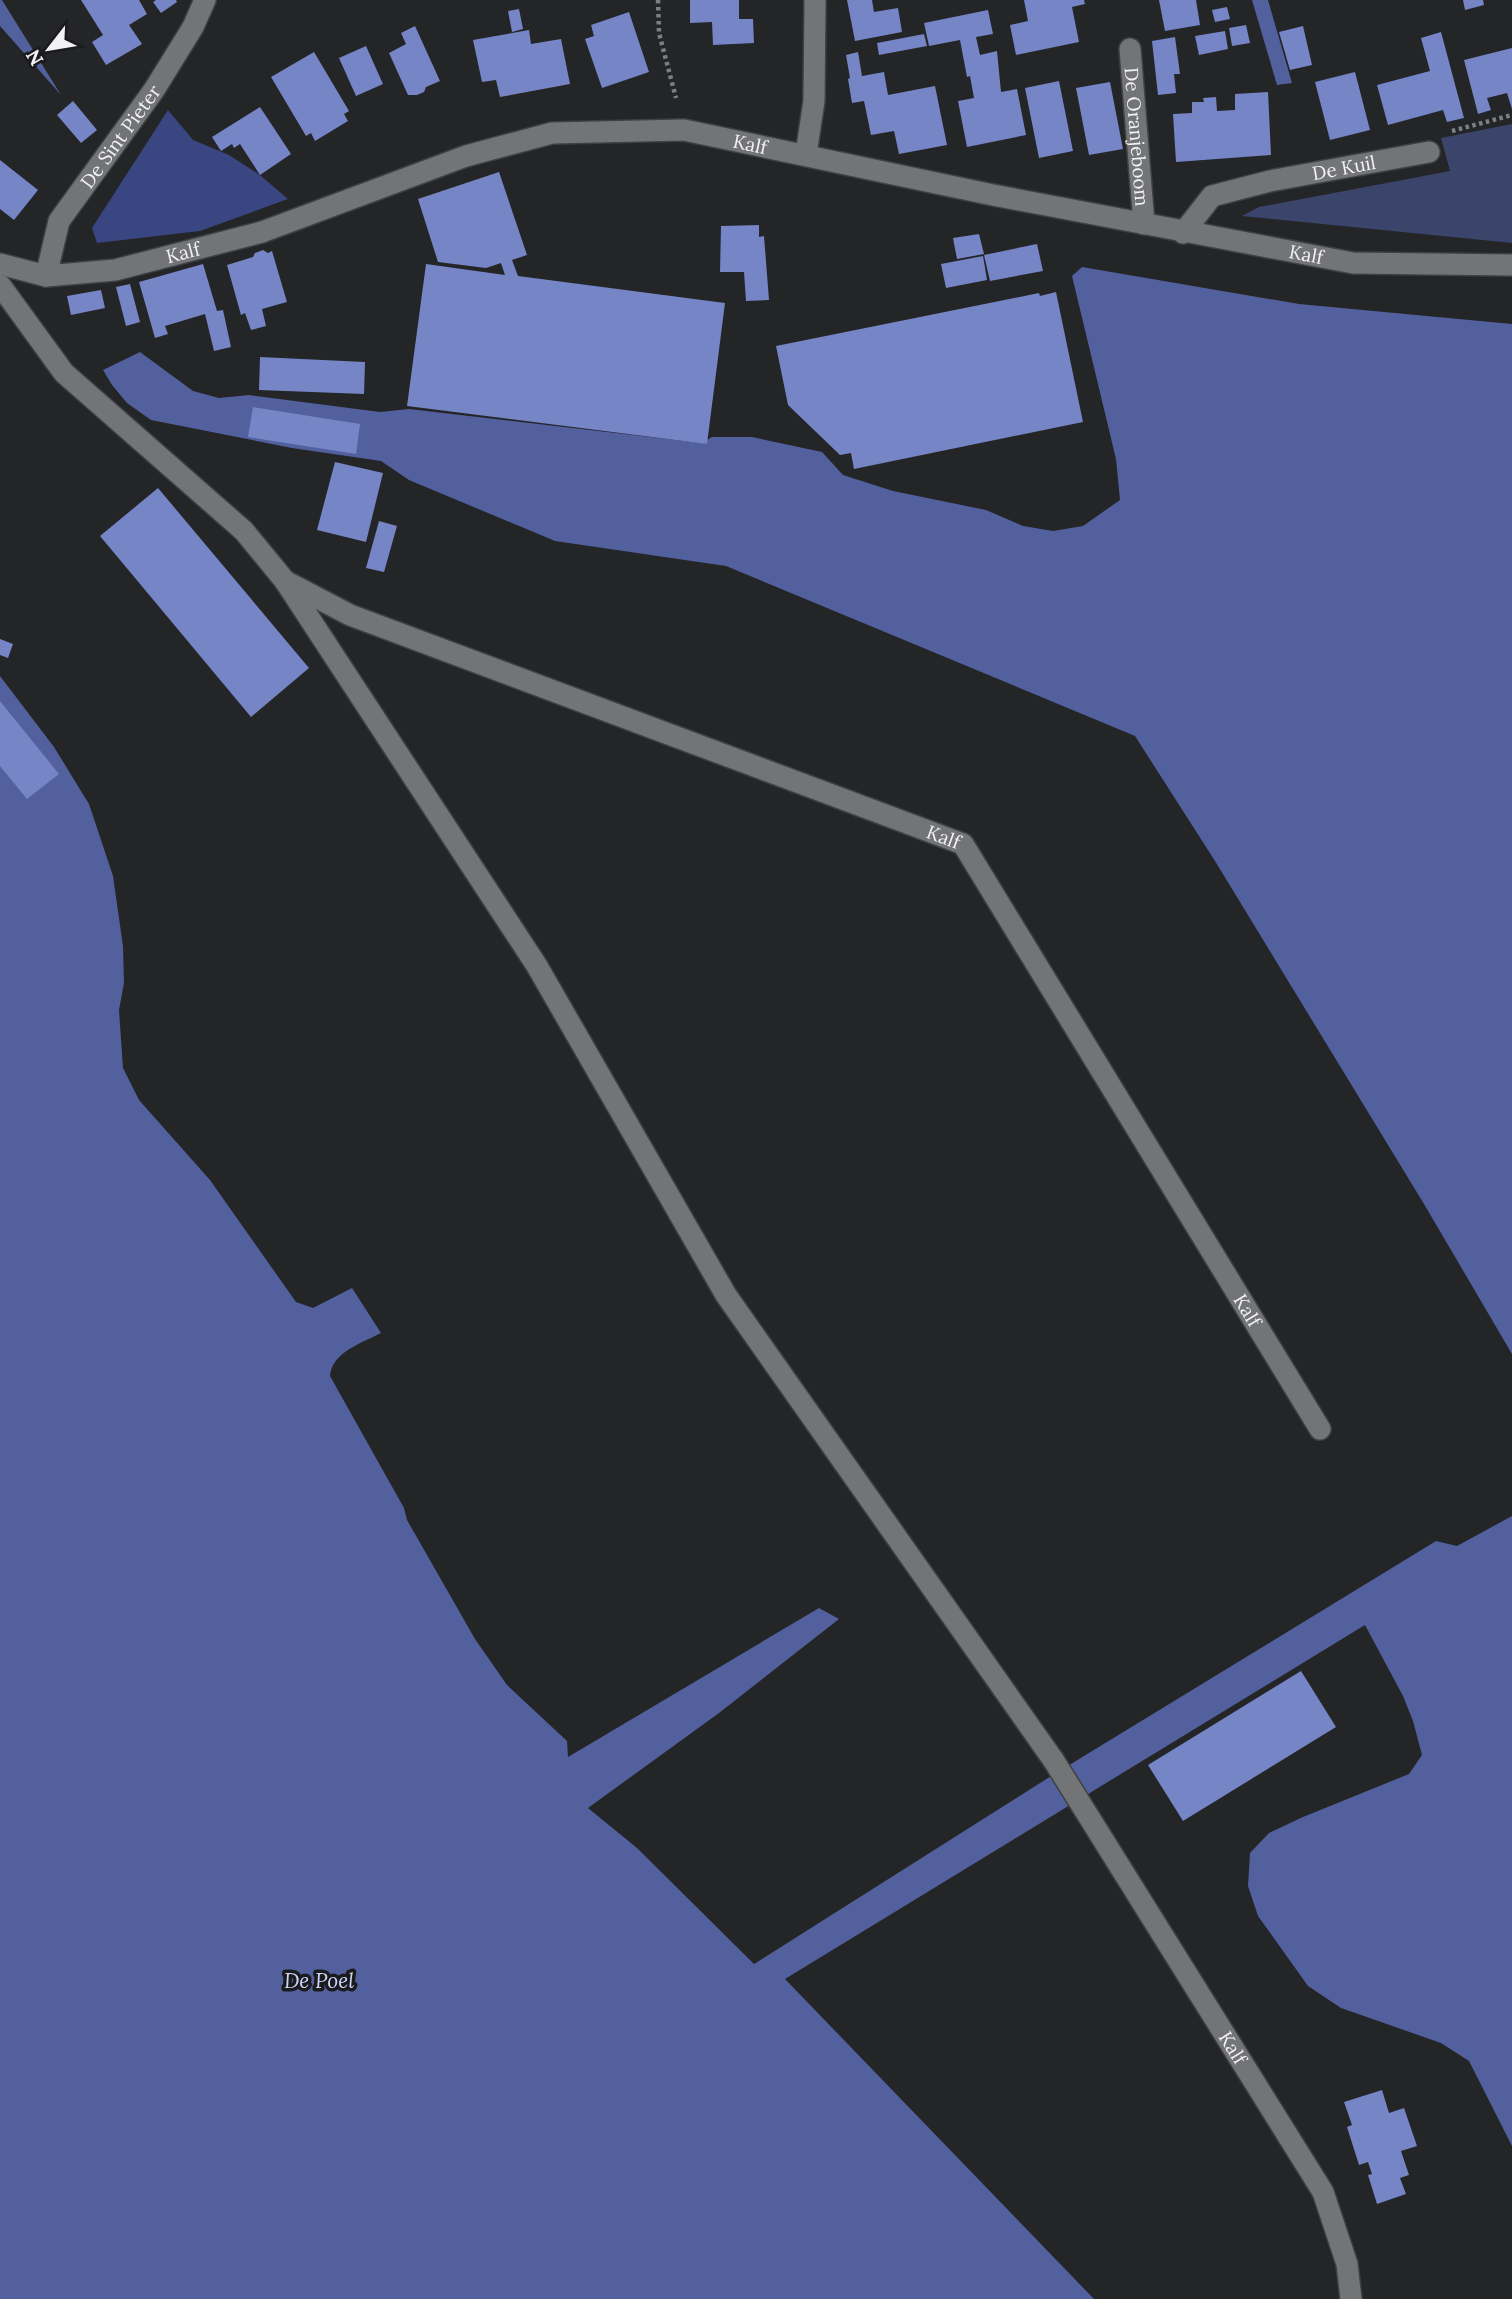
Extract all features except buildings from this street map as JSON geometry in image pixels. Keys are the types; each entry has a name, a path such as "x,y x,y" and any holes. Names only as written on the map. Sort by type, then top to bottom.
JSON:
{"street":[{"name":"De Sint Pieter","path":"47,276 59,221 154,90 193,27 205,0"},
{"path":"806,154 814,101 815,0"},
{"name":"De Oranjeboom","path":"1130,49 1144,224"},
{"name":"Kalf","path":"0,264 47,276 115,270 261,232 466,156 552,133 684,130 1183,233 1353,263 1512,265"},
{"name":"De Kuil","path":"1183,233 1212,196 1270,181 1429,152"},
{"name":"Kalf","path":"0,285 64,373 244,531 285,581 537,966 726,1295 1054,1761 1323,2192 1347,2264 1351,2299"},
{"name":"Kalf","path":"285,581 350,615 963,844 1320,1429"}],"path":[{"path":"658,0 659,33 684,130"},
{"path":"1429,152 1438,135 1512,115"}],"shaded area":[{"path":"168,110 193,140 229,155 260,175 288,199 200,231 97,243 92,228"},
{"path":"1512,124 1512,243 1242,216 1259,207 1450,171 1441,138"}],"water":[{"path":"2,0 61,95 0,26"},
{"path":"1252,0 1268,0 1292,83 1277,85"},
{"path":"1082,267 1299,304 1512,324 1512,1354 1215,861 1135,736 726,566 555,541 409,480 381,461 292,448 151,420 127,403 103,370 140,352 193,391 219,398 249,395 380,412 409,409 702,443 712,437 752,437 822,452 843,475 893,491 986,510 1023,526 1053,531 1083,526 1120,500 1116,459 1072,276"},
{"name":"De Poel","path":"0,676 54,747 89,804 113,876 123,946 124,983 119,1010 123,1068 139,1100 210,1180 296,1302 313,1308 352,1288 381,1333 342,1354 330,1376 475,1639 507,1685 567,1741 568,1757 819,1608 839,1619 719,1713 588,1808 637,1848 754,1964 1048,1778 1436,1541 1457,1546 1512,1516 1512,2146 1469,2061 1441,2043 1341,2008 1308,1986 1258,1916 1248,1886 1250,1853 1269,1833 1409,1774 1422,1755 1403,1696 1365,1625 785,1979 1094,2299 0,2299"}]}
